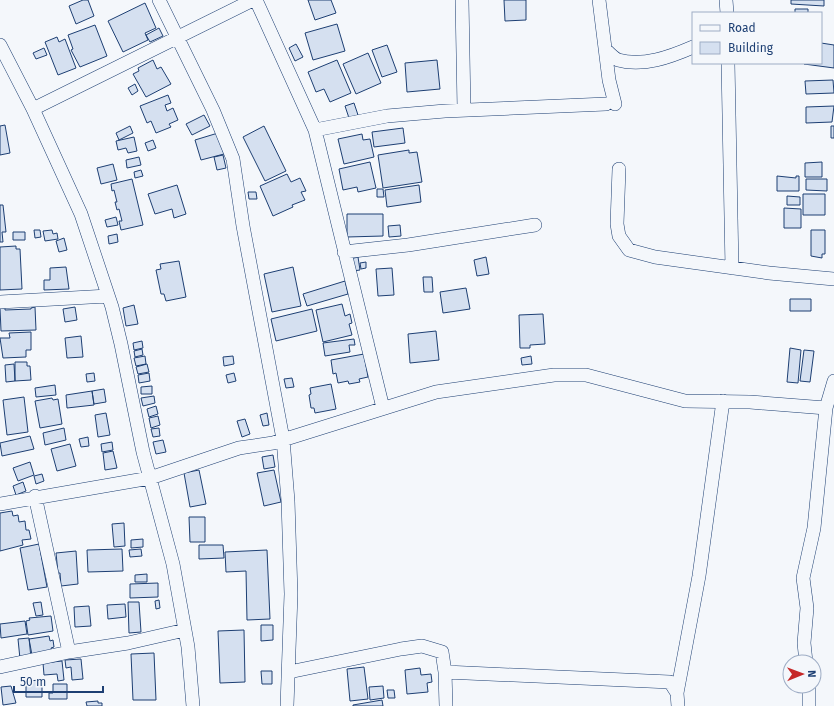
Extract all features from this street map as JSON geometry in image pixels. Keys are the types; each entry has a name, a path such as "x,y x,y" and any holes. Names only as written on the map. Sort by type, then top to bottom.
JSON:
{"street":[{"path":"159,0 213,110 233,159 243,226 283,439 288,501 291,586 288,706"},
{"path":"33,109 253,0"},
{"path":"256,0 315,130 383,408"},
{"path":"462,0 464,109"},
{"path":"315,130 386,116 464,109 611,104 606,50 599,0"},
{"path":"726,0 727,12"},
{"path":"0,45 33,109 81,214 108,296 121,344 150,478 173,564 185,630 193,706"},
{"path":"606,50 617,59 639,62 678,54 692,47"},
{"path":"728,64 732,268"},
{"path":"619,169 617,224 619,236 629,250 655,257 732,268 834,279"},
{"path":"344,252 408,245 535,225"},
{"path":"0,302 108,296"},
{"path":"0,504 35,496 150,478 239,448 263,445 436,392 554,375 586,375 685,401 750,402 826,408"},
{"path":"805,654 804,643 807,608 803,578 814,528 822,461 826,408 834,381"},
{"path":"678,706 677,693 699,576 723,401"},
{"path":"35,496 69,652"},
{"path":"0,667 69,652 128,643 185,630"},
{"path":"289,672 400,648 422,646 442,652 445,672 446,706"},
{"path":"445,672 670,682 677,693"},
{"path":"809,694 809,706"}],"building":[{"path":"83,0 88,0 94,16 76,24 69,6"},
{"path":"308,0 331,0 336,13 315,20"},
{"path":"504,0 526,0 526,20 505,21"},
{"path":"791,0 824,0 824,6 791,4"},
{"path":"145,3 156,28 145,33 148,40 123,52 108,21"},
{"path":"795,9 808,9 808,12 795,12"},
{"path":"337,24 345,51 313,60 305,33"},
{"path":"95,25 107,56 80,67 71,50 73,49 68,35"},
{"path":"159,28 163,36 150,42 146,35"},
{"path":"57,37 59,42 65,39 76,68 58,75 45,42"},
{"path":"822,43 834,45 834,68 804,64 822,64"},
{"path":"296,44 303,57 295,61 289,48"},
{"path":"387,45 397,72 382,77 372,50"},
{"path":"44,48 47,55 36,59 33,53"},
{"path":"368,53 381,83 356,94 343,64"},
{"path":"153,60 157,69 161,67 171,84 146,97 133,74 139,71 138,68"},
{"path":"337,60 351,93 330,102 324,89 316,92 308,72"},
{"path":"437,60 440,89 407,92 405,63"},
{"path":"833,80 834,93 806,94 805,81"},
{"path":"135,84 138,91 132,95 128,88"},
{"path":"168,95 171,103 165,105 167,111 173,108 178,120 169,124 171,127 156,133 151,121 147,123 140,106"},
{"path":"354,103 358,115 349,118 345,106"},
{"path":"834,106 832,122 806,123 806,107"},
{"path":"204,115 210,126 192,135 186,124"},
{"path":"5,125 10,153 0,155 0,126"},
{"path":"130,126 133,133 119,140 116,133"},
{"path":"264,126 286,171 265,181 243,137"},
{"path":"831,126 834,126 834,138 831,138"},
{"path":"403,128 405,143 374,147 372,132"},
{"path":"218,133 224,154 201,160 195,140"},
{"path":"362,134 363,140 370,139 374,157 344,164 338,139"},
{"path":"134,137 137,151 128,153 126,148 118,150 116,141"},
{"path":"153,140 156,148 148,151 145,143"},
{"path":"409,150 409,153 417,152 422,182 383,188 378,155"},
{"path":"223,155 226,168 217,170 214,157"},
{"path":"139,157 141,165 127,168 126,160"},
{"path":"370,162 376,188 358,192 357,187 343,190 339,169"},
{"path":"822,162 822,177 805,177 805,163"},
{"path":"113,164 117,180 101,184 97,168"},
{"path":"141,170 143,176 135,178 134,172"},
{"path":"287,174 291,182 300,178 306,191 301,192 305,200 292,205 293,207 273,216 260,186"},
{"path":"777,176 796,178 796,176 799,176 799,191 777,191"},
{"path":"132,179 143,225 121,230 119,221 122,221 119,209 117,210 115,202 117,202 114,190 112,191 111,184"},
{"path":"806,179 827,179 827,191 806,190"},
{"path":"177,185 186,214 174,218 172,209 155,214 148,194"},
{"path":"419,185 421,202 387,207 385,190"},
{"path":"377,189 383,189 384,197 377,197"},
{"path":"248,192 256,192 257,199 249,199"},
{"path":"803,194 825,194 825,215 803,215"},
{"path":"787,196 800,197 800,205 787,205"},
{"path":"0,205 3,205 6,232 2,232 3,242 0,242"},
{"path":"784,208 801,209 801,228 784,228"},
{"path":"347,214 383,214 383,236 347,237"},
{"path":"116,217 118,225 107,227 105,220"},
{"path":"400,225 401,236 389,237 388,226"},
{"path":"34,230 40,230 41,237 35,238"},
{"path":"52,230 53,234 57,233 58,239 45,241 43,231"},
{"path":"811,230 825,230 825,254 822,254 822,258 811,256"},
{"path":"13,232 25,232 25,240 13,240"},
{"path":"117,234 118,242 109,244 108,236"},
{"path":"64,238 67,250 59,252 56,241"},
{"path":"16,246 16,249 20,249 22,289 0,290 0,247"},
{"path":"358,257 360,270 353,271 350,259"},
{"path":"486,257 489,274 477,276 474,260"},
{"path":"179,261 186,297 166,301 164,294 161,294 156,270 161,269 160,264"},
{"path":"366,262 366,268 361,269 360,263"},
{"path":"66,267 69,289 44,290 44,280 50,280 50,268"},
{"path":"293,267 301,306 272,312 264,274"},
{"path":"392,268 394,295 378,296 376,269"},
{"path":"423,277 432,277 433,292 424,292"},
{"path":"345,281 348,294 307,306 303,294"},
{"path":"466,288 470,309 443,313 440,292"},
{"path":"790,299 811,299 811,311 790,311"},
{"path":"342,304 345,316 350,314 352,323 349,324 352,335 323,342 316,310"},
{"path":"134,305 138,324 126,326 123,308"},
{"path":"35,307 36,330 1,331 0,308 5,308 5,310 31,309"},
{"path":"75,307 77,320 65,322 63,309"},
{"path":"312,309 317,331 276,341 271,319"},
{"path":"543,314 545,344 530,345 530,348 520,348 519,315"},
{"path":"436,331 439,360 410,363 408,334"},
{"path":"31,332 31,350 26,350 26,357 3,358 0,338 10,338 9,333"},
{"path":"81,336 83,357 67,358 65,338"},
{"path":"354,339 355,345 349,345 350,352 325,356 323,343"},
{"path":"142,341 143,348 134,350 133,343"},
{"path":"790,348 801,350 798,383 787,382"},
{"path":"142,349 143,355 135,357 134,351"},
{"path":"804,350 814,351 810,382 800,381"},
{"path":"364,354 368,377 359,379 360,382 349,384 348,381 338,383 336,373 333,374 331,360"},
{"path":"145,356 146,364 136,366 134,358"},
{"path":"233,356 234,364 224,366 223,357"},
{"path":"531,356 532,364 522,365 521,358"},
{"path":"15,362 27,362 27,366 30,366 31,380 15,381"},
{"path":"14,364 15,381 6,382 5,365"},
{"path":"147,364 149,372 138,374 136,367"},
{"path":"94,373 95,381 87,382 86,374"},
{"path":"149,373 150,381 139,383 138,375"},
{"path":"234,373 236,381 228,383 226,375"},
{"path":"292,378 294,387 286,388 284,379"},
{"path":"331,384 336,409 315,413 314,408 311,408 309,395 311,394 310,388"},
{"path":"55,385 56,395 36,397 35,388"},
{"path":"152,386 152,394 141,394 141,387"},
{"path":"104,389 106,402 94,404 92,391"},
{"path":"92,391 94,405 67,408 66,395"},
{"path":"154,396 155,403 143,406 141,398"},
{"path":"24,397 28,432 7,435 3,400"},
{"path":"52,398 53,400 58,399 62,424 40,428 35,401"},
{"path":"156,406 158,414 149,417 147,409"},
{"path":"106,413 110,435 98,437 95,415"},
{"path":"267,413 269,425 263,426 260,415"},
{"path":"158,416 160,425 151,428 149,418"},
{"path":"245,419 250,434 242,437 237,421"},
{"path":"64,428 66,440 45,445 43,433"},
{"path":"159,428 160,436 153,437 151,429"},
{"path":"30,436 34,449 2,456 0,443"},
{"path":"88,437 89,446 81,447 79,439"},
{"path":"163,440 166,452 156,454 153,442"},
{"path":"112,442 113,450 102,452 101,444"},
{"path":"70,444 76,466 57,471 51,449"},
{"path":"113,451 117,468 105,470 103,453"},
{"path":"273,455 275,467 264,469 262,457"},
{"path":"30,462 34,475 18,481 13,468"},
{"path":"199,470 206,504 190,507 184,473"},
{"path":"274,470 281,502 264,506 257,473"},
{"path":"42,474 44,481 36,484 34,476"},
{"path":"23,482 26,491 16,495 13,486"},
{"path":"12,511 13,516 18,515 19,522 25,521 26,530 29,530 31,539 22,540 23,545 0,551 0,513"},
{"path":"189,517 205,517 205,542 190,542"},
{"path":"124,523 125,546 114,547 112,524"},
{"path":"143,539 143,547 131,548 131,540"},
{"path":"39,544 47,587 28,590 20,548"},
{"path":"199,545 223,545 224,558 199,559"},
{"path":"122,549 123,571 88,572 87,550"},
{"path":"141,549 142,556 130,557 129,550"},
{"path":"267,550 270,619 247,620 246,571 226,572 225,552"},
{"path":"76,551 78,584 61,586 56,553"},
{"path":"147,574 147,582 135,582 135,575"},
{"path":"158,583 158,597 130,598 130,584"},
{"path":"159,600 160,608 156,609 155,601"},
{"path":"41,602 43,615 36,616 33,603"},
{"path":"128,602 139,602 141,632 129,633"},
{"path":"125,604 126,617 108,619 107,605"},
{"path":"89,606 91,626 75,627 74,607"},
{"path":"51,616 53,631 28,635 26,621 30,620 29,618"},
{"path":"25,621 27,634 1,638 0,624"},
{"path":"261,625 273,625 273,640 261,641"},
{"path":"244,630 245,682 220,683 218,631"},
{"path":"49,636 50,641 53,640 54,647 51,648 52,652 32,655 29,639"},
{"path":"29,638 31,658 20,659 18,639"},
{"path":"154,653 156,700 133,700 131,654"},
{"path":"81,659 83,679 72,680 71,667 66,668 65,660"},
{"path":"62,661 64,680 58,681 57,674 44,675 43,663"},
{"path":"364,667 368,699 350,701 347,669"},
{"path":"420,668 421,675 431,674 432,682 427,683 428,692 407,694 405,670"},
{"path":"261,671 272,671 272,684 262,684"},
{"path":"42,680 42,697 26,697 26,681"},
{"path":"53,684 67,684 67,699 49,699 49,693 53,693"},
{"path":"11,686 16,703 3,705 1,687"},
{"path":"383,686 384,698 370,700 369,687"},
{"path":"387,690 394,690 395,698 388,698"},
{"path":"382,700 383,706 353,706 353,705"},
{"path":"98,701 98,703 102,703 102,706 87,706 86,702"}]}
